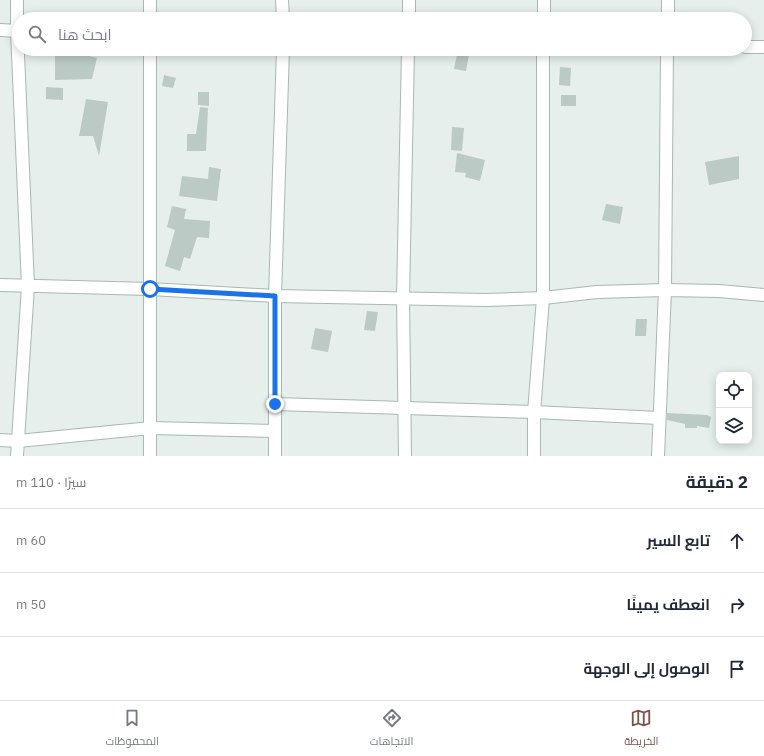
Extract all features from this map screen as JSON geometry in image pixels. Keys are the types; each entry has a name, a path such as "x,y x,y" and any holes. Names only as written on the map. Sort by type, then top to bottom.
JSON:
{"street":[{"path":"17,0 17,12"},
{"path":"150,0 150,12"},
{"path":"282,0 283,12"},
{"path":"409,0 409,12"},
{"path":"544,0 544,12"},
{"path":"668,0 668,12"},
{"path":"0,30 12,31"},
{"path":"752,47 764,48"},
{"path":"17,456 28,286 19,56"},
{"path":"150,56 150,456"},
{"path":"275,456 275,296 283,56"},
{"path":"405,456 403,298 408,56"},
{"path":"534,456 534,412 543,298 543,56"},
{"path":"658,456 665,290 667,56"},
{"path":"0,285 150,289 275,296 486,300 543,298 597,292 665,290 719,291 764,296"},
{"path":"275,404 534,412 659,418"},
{"path":"0,440 18,441 150,428 275,431"}],"building":[{"path":"55,56 89,56 97,58 92,79 55,80"},
{"path":"457,56 469,56 466,71 454,69"},
{"path":"560,67 571,68 570,86 559,85"},
{"path":"164,75 176,78 173,88 162,86"},
{"path":"46,87 63,88 63,100 46,99"},
{"path":"198,92 209,92 209,106 198,105"},
{"path":"561,95 576,95 576,106 561,106"},
{"path":"86,99 108,102 99,156 93,136 79,136"},
{"path":"200,107 208,108 206,151 187,151 187,134 196,134"},
{"path":"452,127 464,128 462,151 451,150"},
{"path":"457,153 485,160 480,181 465,177 466,173 455,172"},
{"path":"739,156 739,179 709,185 705,162"},
{"path":"209,167 221,169 217,201 179,196 182,176 208,179"},
{"path":"606,204 623,207 620,224 602,220"},
{"path":"172,206 186,209 184,219 210,221 209,238 197,237 190,259 184,257 180,271 165,266 175,230 167,227"},
{"path":"367,311 378,312 375,331 364,330"},
{"path":"636,319 647,319 646,336 635,336"},
{"path":"315,328 332,331 328,352 311,349"},
{"path":"667,413 707,415 711,417 709,428 697,426 697,428 685,428 685,424 667,420"}],"route":[{"path":"150,289 275,296 275,404"}]}
